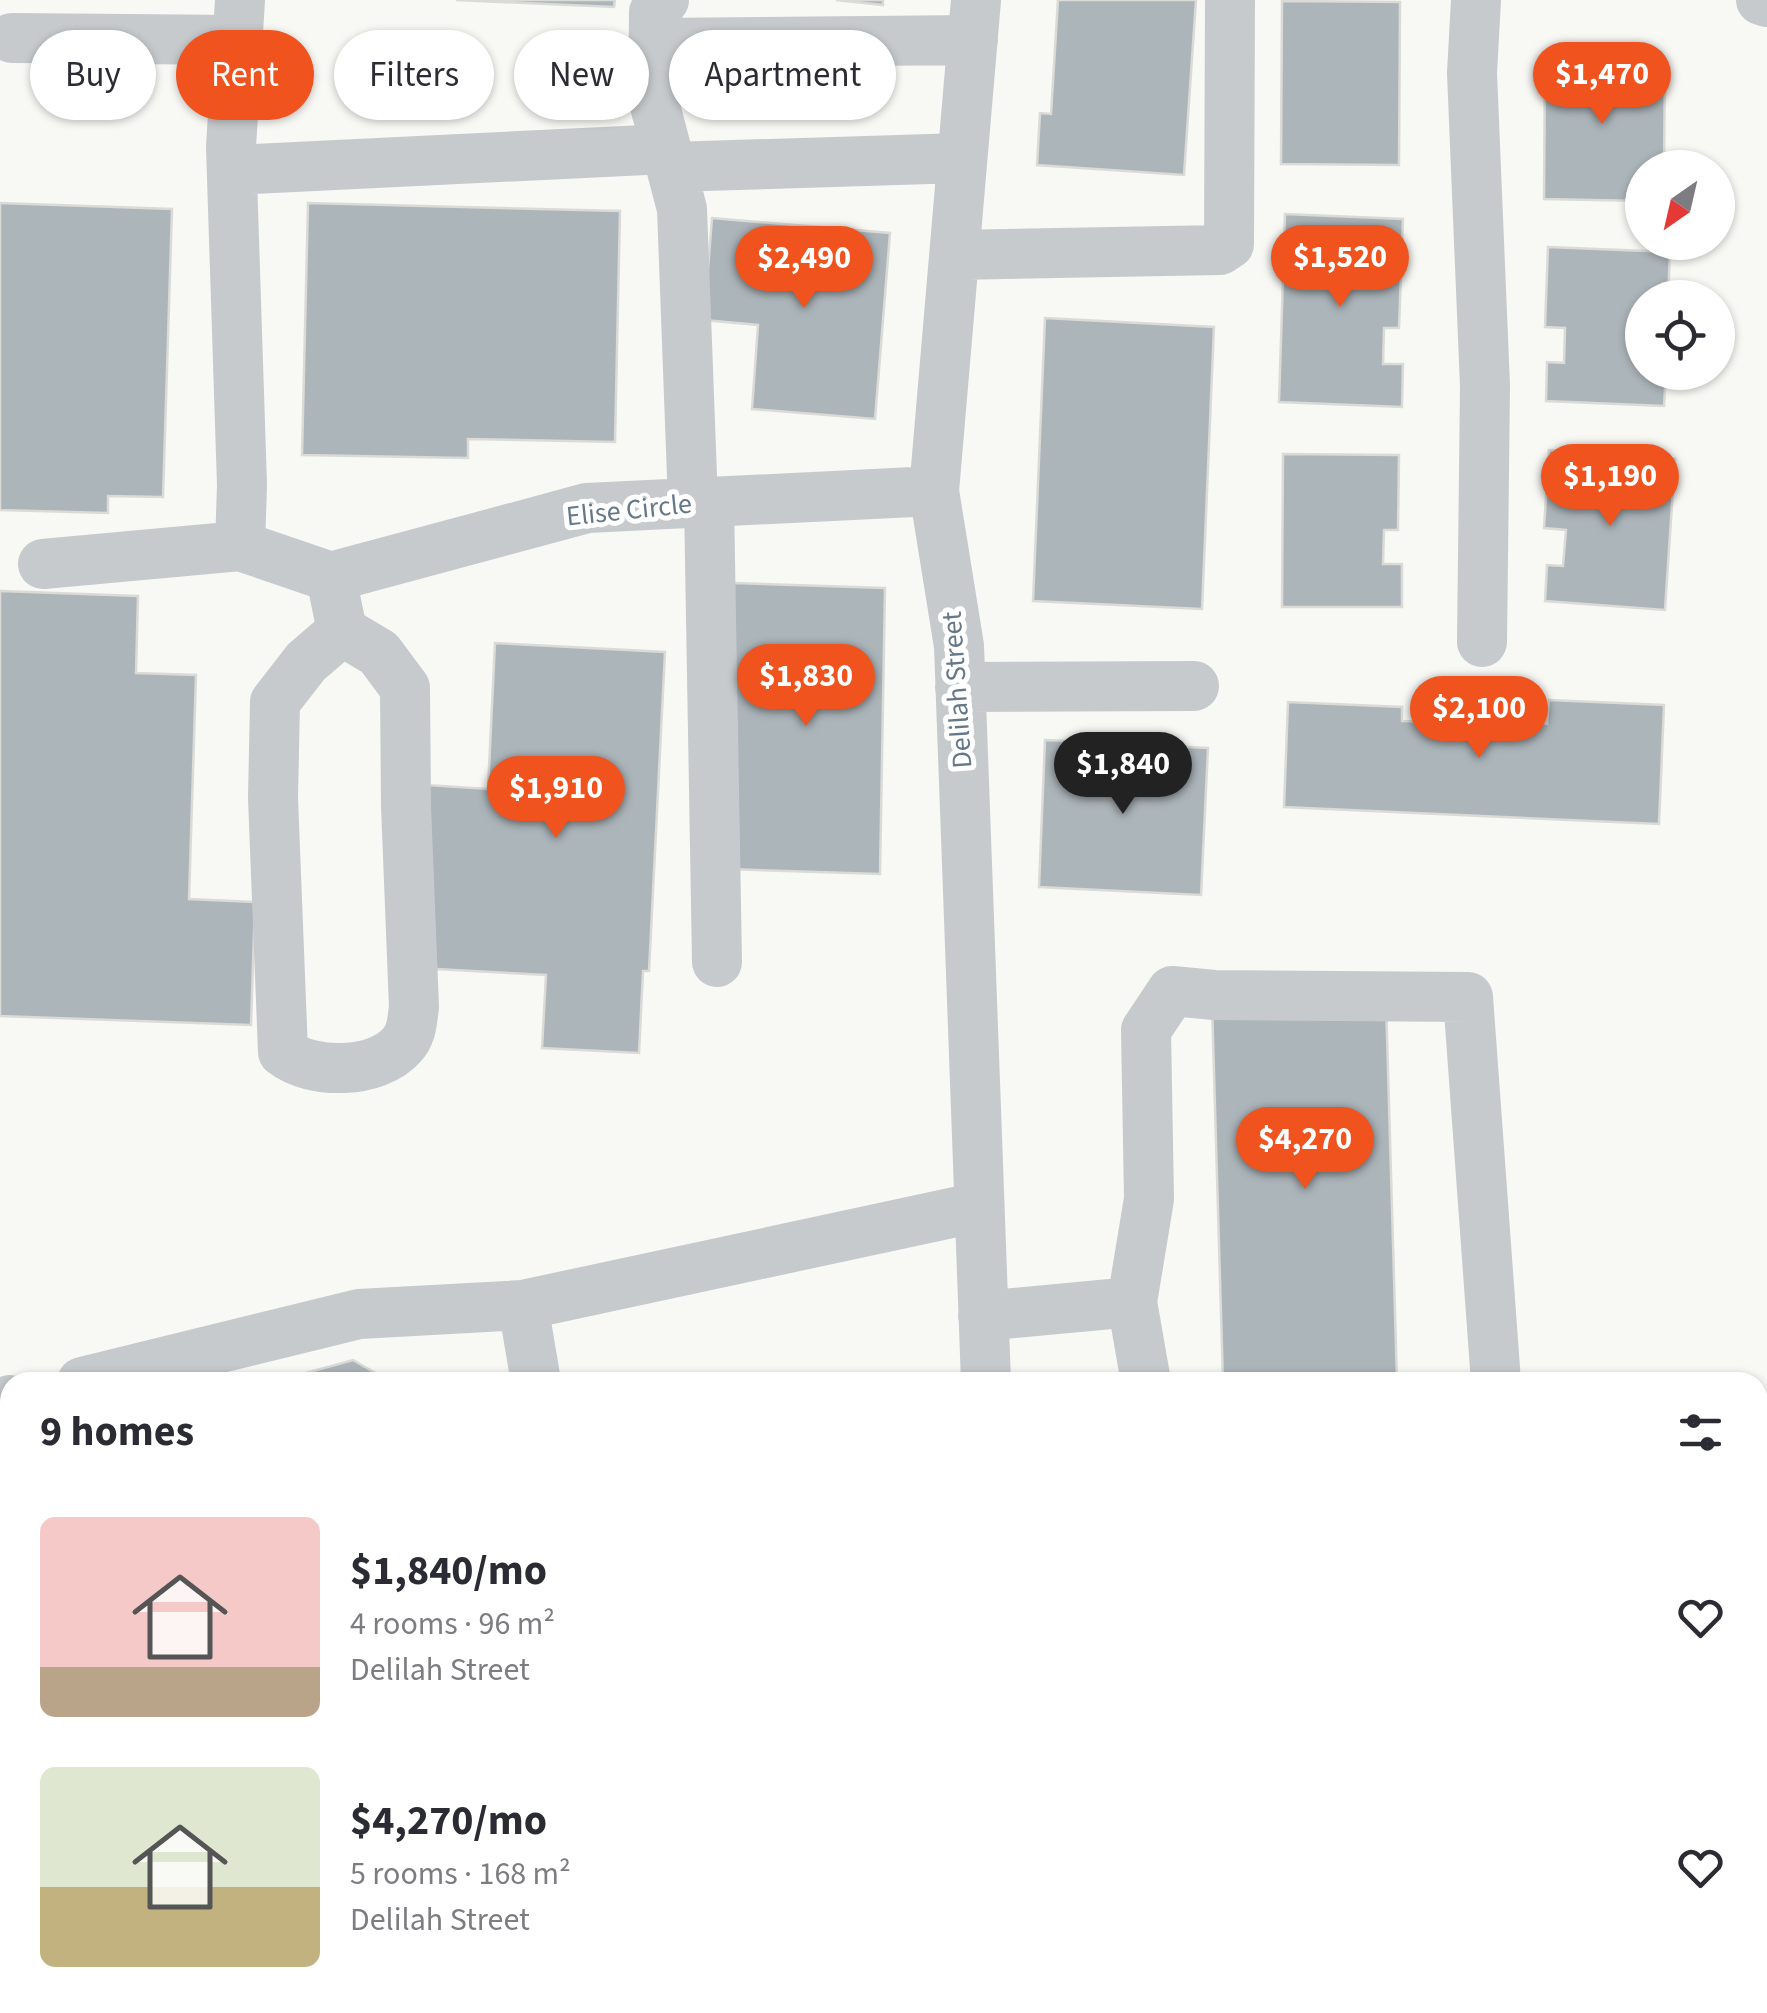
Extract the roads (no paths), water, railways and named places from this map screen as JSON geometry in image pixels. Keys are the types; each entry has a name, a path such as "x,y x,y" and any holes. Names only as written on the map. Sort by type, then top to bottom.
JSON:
{"street":[{"path":"954,255 1220,250 1229,244 1230,0"},
{"path":"1476,0 1472,74 1485,386 1482,642"},
{"path":"12,38 240,20 232,170 242,485 240,546"},
{"path":"717,962 701,503 682,209 653,98 659,21 974,20"},
{"name":"Delilah Street","path":"974,20 934,491 958,646 986,1372"},
{"path":"232,170 668,158 962,158"},
{"name":"Elise Circle","path":"331,578 587,508 934,491"},
{"path":"43,564 240,546 331,578 342,631 380,653 405,688 414,1008 410,1032 400,1048 385,1057 348,1068 297,1063 284,1052 273,798 275,702 306,662 342,631"},
{"path":"960,688 1194,686"},
{"path":"1144,1372 1132,1302 1148,1198 1146,1030 1172,991 1214,995 1468,998 1495,1372"},
{"path":"123,1372 360,1314 523,1305 979,1207"},
{"path":"983,1316 1132,1302"},
{"path":"523,1305 534,1372"}]}
